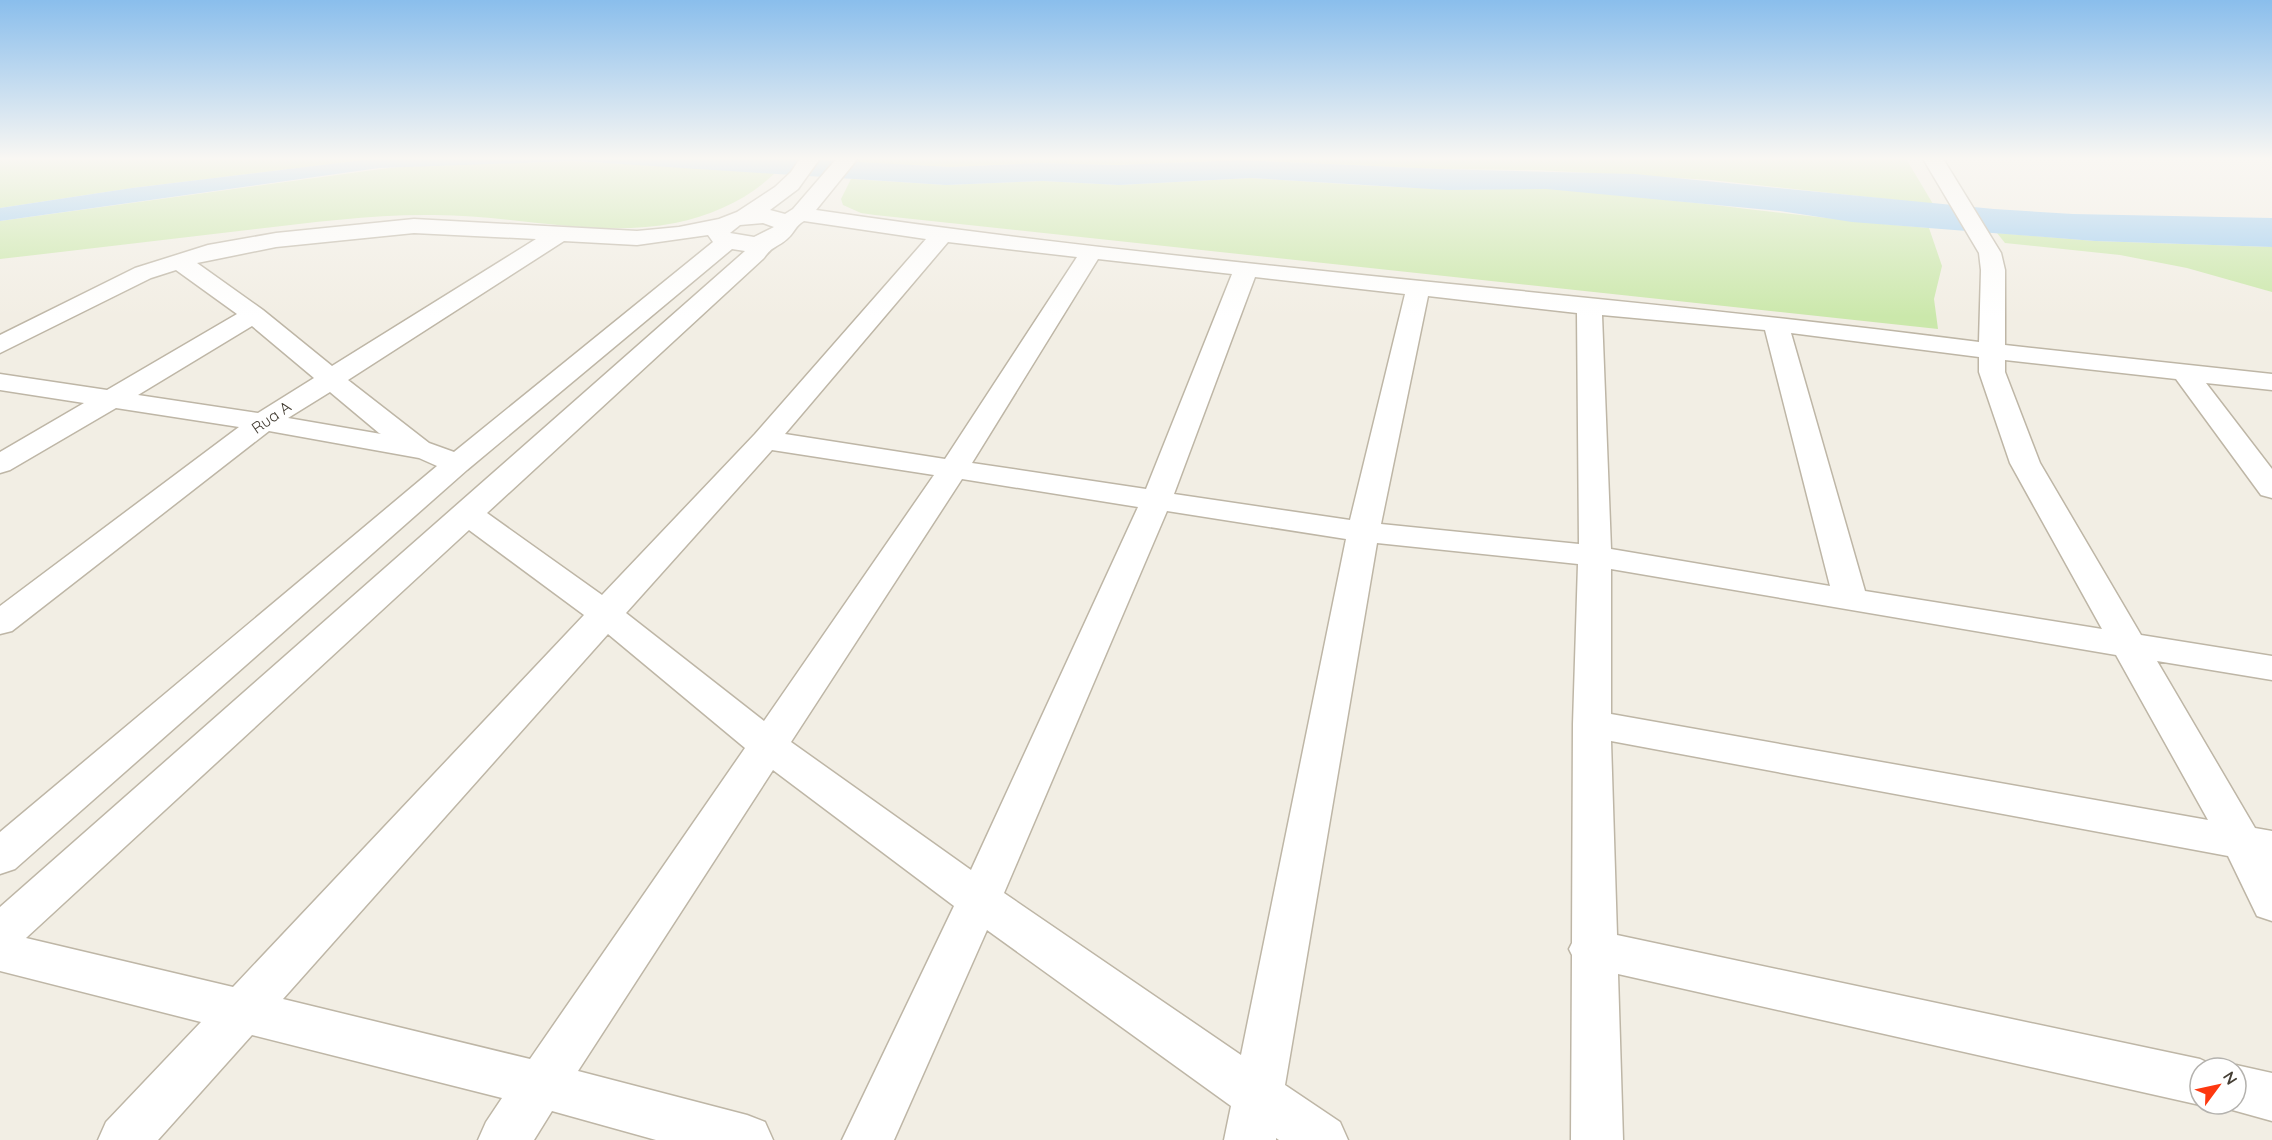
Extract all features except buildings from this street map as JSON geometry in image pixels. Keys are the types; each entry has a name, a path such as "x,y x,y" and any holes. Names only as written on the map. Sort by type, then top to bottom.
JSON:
{"street":[{"path":"751,228 767,210"},
{"path":"0,857 457,464 776,210"},
{"path":"1964,210 1990,253 1993,270 1992,372 2025,463 2128,645 2257,845 2272,903"},
{"path":"0,345 105,290 178,260 276,240 414,226 646,243 690,241 751,228 942,235 1589,307 1776,323 1991,351 2272,382"},
{"path":"0,934 756,253 751,228"},
{"path":"124,1140 765,440 942,235"},
{"name":"Rua A","path":"0,623 263,422 547,236"},
{"path":"504,1140 954,468 1092,251"},
{"path":"178,260 254,315 390,427 426,451 457,464"},
{"path":"868,1140 979,900 1157,499 1246,269"},
{"path":"1250,1140 1363,532 1418,288"},
{"path":"1589,307 1595,556 1592,949 1597,1140"},
{"path":"0,464 254,315"},
{"path":"1776,323 1851,600"},
{"path":"2185,373 2272,489"},
{"path":"0,382 108,401 263,422 426,451"},
{"path":"765,440 1363,532 1595,556 2272,668"},
{"path":"467,513 605,614 769,746 979,900 1260,1094 1322,1140"},
{"path":"1592,723 2257,845"},
{"path":"1592,949 2188,1079"},
{"path":"0,951 542,1085 747,1140"},
{"path":"2248,1092 2272,1097"}],"green space":[{"path":"79,210 718,210 675,223 613,228 456,215 378,217 0,259 0,221"},
{"path":"855,210 1758,210 1929,228 1942,266 1934,299 1938,329 875,215"},
{"path":"1997,233 2095,241 2272,247 2272,292 2187,268 2120,255 2005,243"}],"water":[{"path":"0,210 77,210 0,221"},
{"path":"1771,210 2013,210 2073,214 2272,218 2272,247 2095,241 1852,222"}]}
